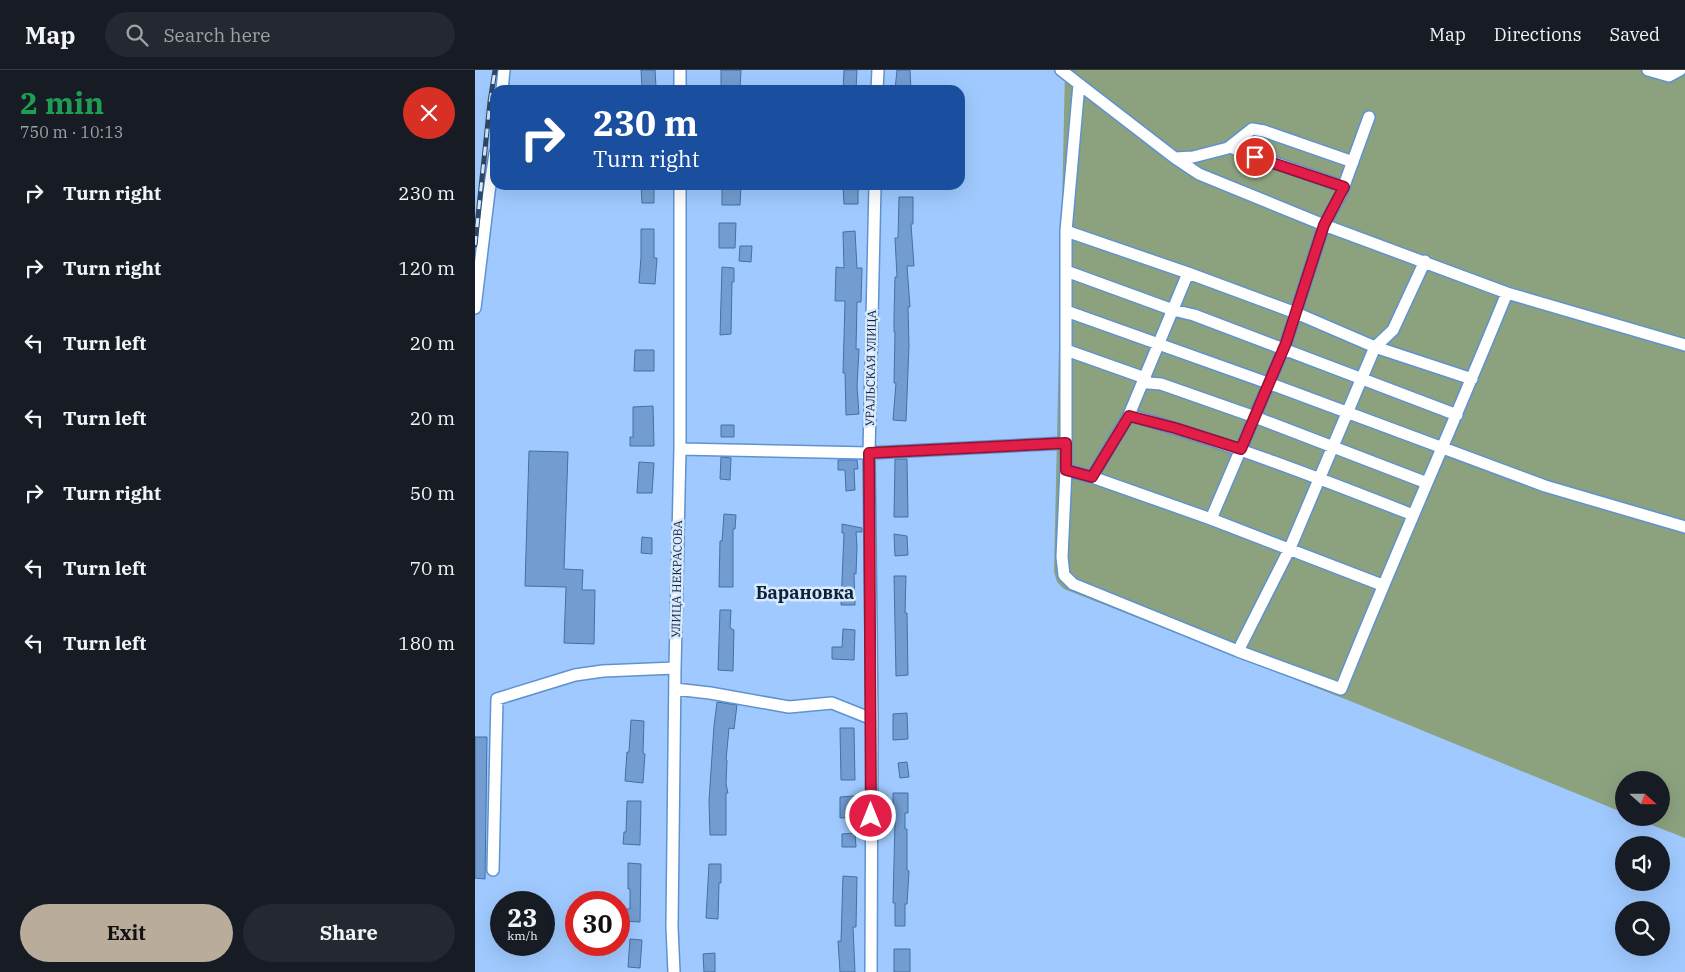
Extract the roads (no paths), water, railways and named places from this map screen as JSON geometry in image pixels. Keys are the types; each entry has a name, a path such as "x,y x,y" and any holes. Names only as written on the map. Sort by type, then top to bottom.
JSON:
{"street":[{"path":"502,85 503,70"},
{"path":"680,70 680,85"},
{"path":"877,85 878,70"},
{"path":"1061,70 1175,158 1199,174 1324,225 1507,293 1685,345"},
{"path":"1648,70 1669,76 1680,70"},
{"path":"1079,84 1067,231 1066,470 1062,562 1064,575 1073,584 1238,651 1341,689 1382,585 1457,415 1507,293"},
{"path":"1211,519 1284,348 1324,225 1344,187 1369,118"},
{"path":"1175,158 1193,156 1230,147 1251,129 1264,131 1353,162"},
{"path":"1230,147 1344,187"},
{"path":"475,308 490,186"},
{"name":"УЛИЦА НЕКРАСОВА","path":"674,972 672,927 680,449 680,190"},
{"name":"УРАЛЬСКАЯ УЛИЦА","path":"871,972 872,719 869,453 875,190"},
{"path":"1067,231 1296,313 1375,347 1472,379"},
{"path":"1238,651 1290,548 1375,347 1393,330 1425,261"},
{"path":"1067,271 1173,310 1194,314 1457,415"},
{"path":"1092,477 1129,416 1188,273"},
{"path":"1066,311 1545,486 1685,528"},
{"path":"1066,350 1145,378 1148,383 1161,384 1255,416 1427,483"},
{"path":"1129,416 1241,449 1413,515"},
{"path":"680,449 869,453 1066,443"},
{"path":"1066,470 1092,477 1211,519 1382,585"},
{"path":"493,870 497,699 575,674 675,668"},
{"path":"675,689 710,693 789,707 832,703 872,719"}],"railway":[{"path":"493,85 495,70"},
{"path":"475,245 490,102"}],"district":[{"name":"Барановка","path":"805,593"}]}
